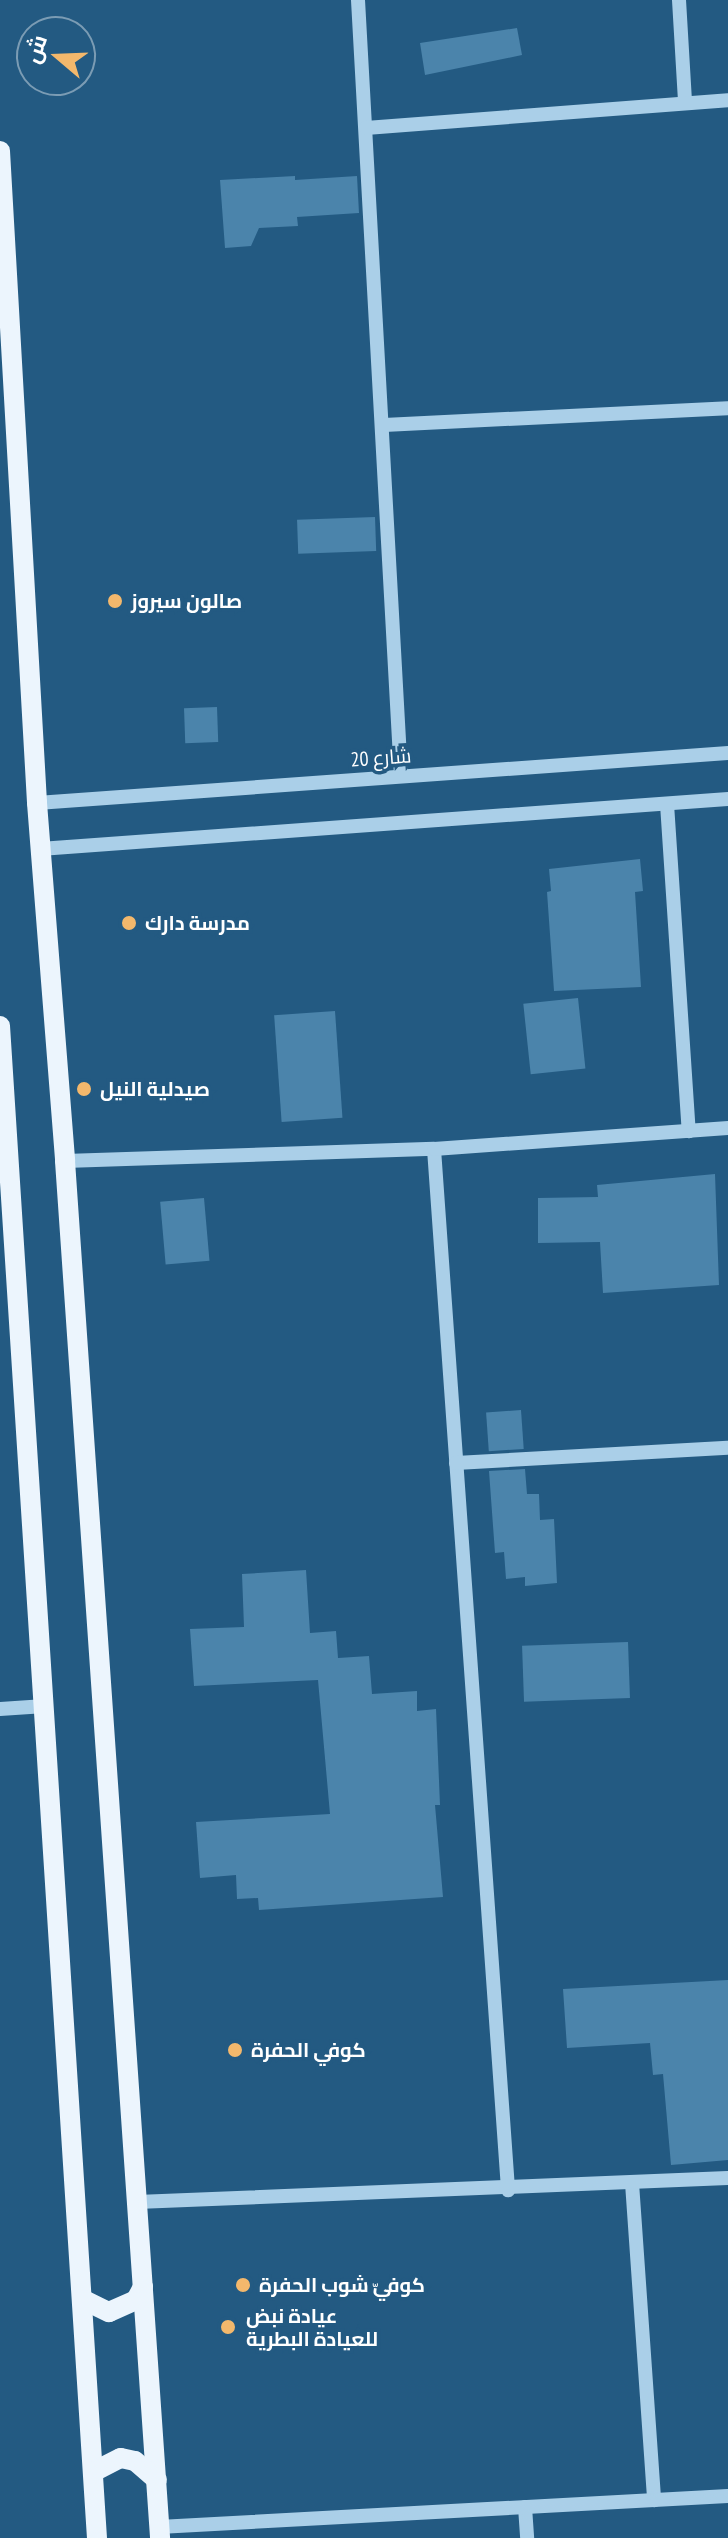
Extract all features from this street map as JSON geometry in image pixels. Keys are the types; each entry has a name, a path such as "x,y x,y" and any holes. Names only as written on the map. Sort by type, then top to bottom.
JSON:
{"main road":[{"path":"0,151 40,849 65,1161 160,2532"},
{"path":"0,1026 97,2538"},
{"path":"82,2299 109,2312 136,2300 143,2287"},
{"path":"93,2472 121,2458 135,2461 157,2480"}],"street":[{"path":"358,0 384,425 401,776"},
{"path":"679,0 685,101"},
{"path":"366,128 728,100"},
{"path":"384,425 728,408"},
{"name":"شارع 20","path":"37,803 728,753"},
{"path":"40,849 728,799"},
{"path":"667,804 689,1131"},
{"path":"65,1161 434,1149 728,1128"},
{"path":"434,1149 508,2190"},
{"path":"456,1463 728,1448"},
{"path":"0,1709 45,1706"},
{"path":"137,2202 508,2190 728,2178"},
{"path":"632,2183 654,2500"},
{"path":"160,2532 728,2496"},
{"path":"525,2507 527,2538"}],"building":[{"path":"517,28 522,55 425,75 420,43"},
{"path":"295,176 295,180 357,176 359,213 297,217 298,226 259,228 251,246 225,248 220,180"},
{"path":"375,517 376,551 298,554 297,520"},
{"path":"217,707 218,742 185,743 184,708"},
{"path":"640,859 643,891 635,892 641,987 554,991 547,892 551,891 549,869"},
{"path":"578,998 585,1069 531,1074 523,1004"},
{"path":"335,1011 342,1118 282,1122 274,1015"},
{"path":"715,1174 719,1285 603,1293 600,1242 538,1243 538,1198 598,1197 597,1185"},
{"path":"204,1198 209,1261 166,1265 160,1202"},
{"path":"521,1410 524,1449 489,1451 486,1412"},
{"path":"525,1469 527,1494 539,1494 540,1520 554,1519 557,1583 525,1586 525,1577 506,1579 504,1552 495,1553 489,1471"},
{"path":"306,1570 310,1633 336,1631 338,1658 369,1656 372,1694 417,1691 417,1711 436,1709 440,1805 435,1805 443,1897 259,1910 258,1898 237,1899 236,1875 200,1878 196,1822 330,1814 318,1680 194,1686 190,1629 244,1627 242,1574"},
{"path":"628,1642 630,1698 524,1702 522,1646"},
{"path":"728,1980 728,2160 671,2165 663,2074 653,2075 650,2043 567,2048 563,1989"}],"place":[{"name":"صالون سيروز","path":"115,601"},
{"name":"مدرسة دارك","path":"129,923"},
{"name":"صيدلية النيل","path":"84,1089"},
{"name":"كوفي الحفرة","path":"235,2050"},
{"name":"كوفيّ شوب الحفرة","path":"243,2285"},
{"name":"عيادة نبض للعيادة البطرية","path":"228,2327"}]}
